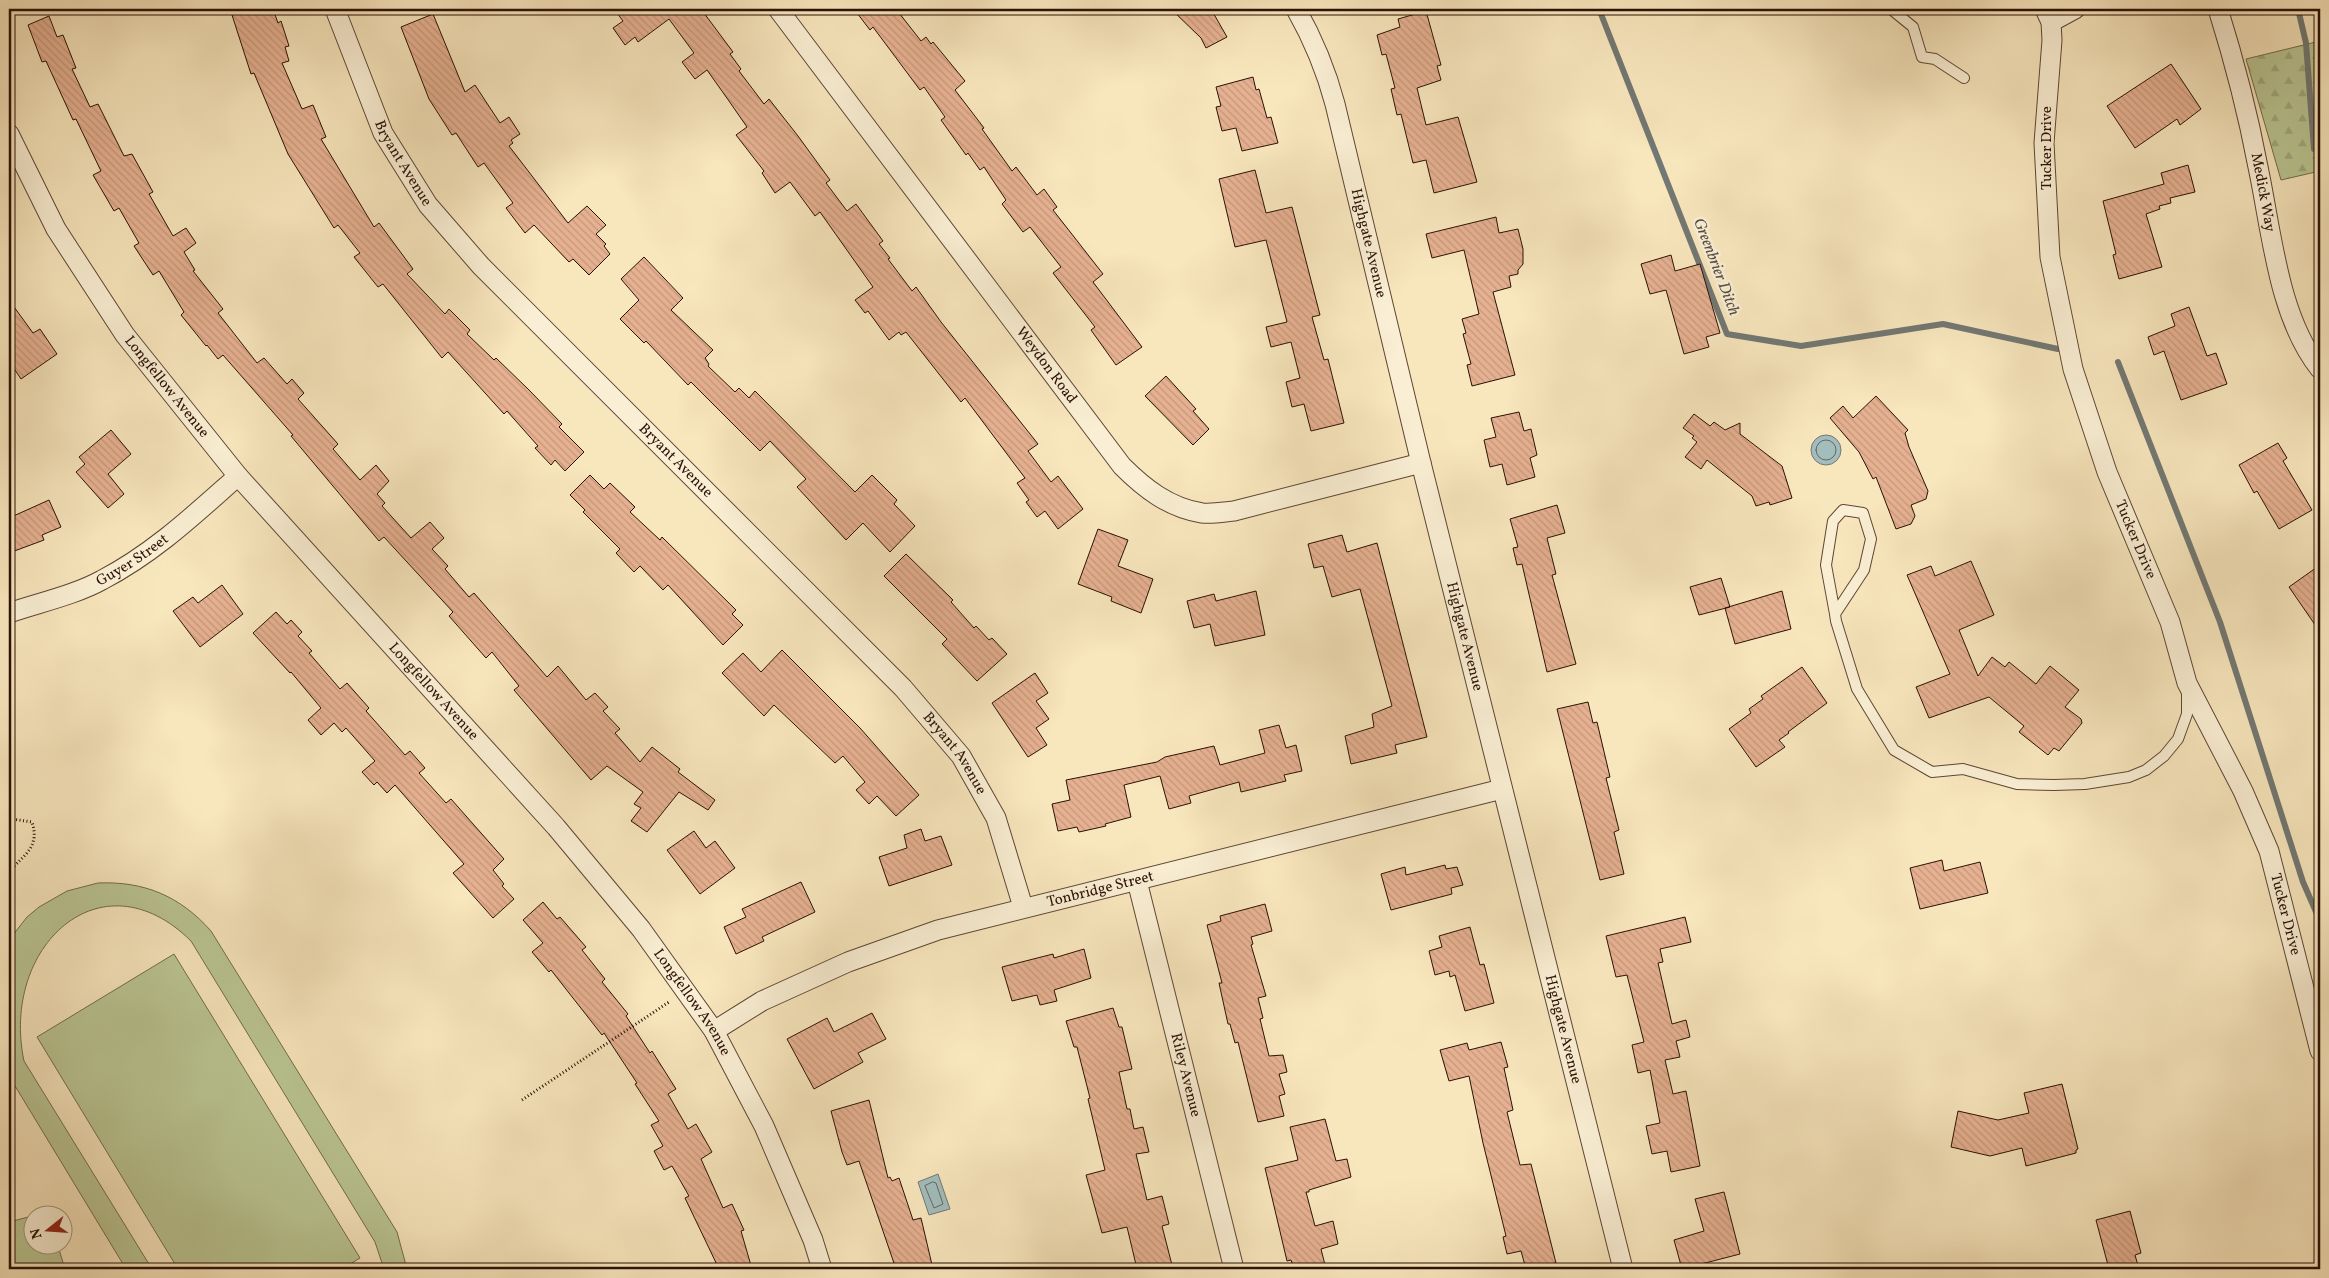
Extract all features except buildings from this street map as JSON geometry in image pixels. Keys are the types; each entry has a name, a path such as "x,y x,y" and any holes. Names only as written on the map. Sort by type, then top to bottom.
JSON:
{"street":[{"name":"Bryant Avenue","path":"335,9 383,133 428,205 481,266 903,688 961,756 996,818 1023,907"},
{"name":"Weydon Road","path":"778,9 1122,466 1144,488 1172,504 1203,513 1234,511 1421,463"},
{"name":"Highgate Avenue","path":"1296,9 1310,34 1326,71 1421,463 1622,1269"},
{"path":"2048,15 2075,9"},
{"name":"Medick Way","path":"2218,9 2228,40 2258,162 2284,294 2294,326 2307,352 2320,369"},
{"name":"Tucker Drive","path":"2048,15 2052,40 2044,142 2050,257 2076,378 2107,472 2170,622 2187,681 2243,791 2269,851 2320,1051"},
{"name":"Longfellow Avenue","path":"9,134 56,229 124,335 238,476 556,828 641,929 714,1031 764,1126 813,1240 822,1269"},
{"name":"Guyer Street","path":"9,613 101,581 148,552 238,476"},
{"name":"Tonbridge Street","path":"714,1031 762,1001 848,962 938,930 1023,907 1137,881 1502,788"},
{"name":"Riley Avenue","path":"1137,881 1234,1269"}],"lane":[{"path":"1891,9 1913,27 1922,56 1936,59 1964,78"},
{"path":"1835,614 1864,570 1871,539 1863,513 1843,510 1833,521 1826,565 1835,614 1857,689 1894,750 1932,772 1963,769 2017,784 2054,785 2085,784 2128,777 2146,770 2164,756 2178,739 2187,714 2187,681"}],"path":[{"path":"9,871 30,849 36,835 32,822 12,819"},
{"path":"522,1100 674,999"}],"green space":[{"path":"2320,41 2320,171 2281,180 2246,59"},
{"path":"98,883 131,885 160,893 187,908 211,931 397,1232 407,1269 384,1269 375,1242 191,941 157,916 124,906 92,910 65,925 43,949 27,982 21,1019 24,1061 152,1269 126,1269 9,1076 9,940 27,917 39,907 67,891"},
{"path":"174,954 360,1258 342,1269 178,1269 37,1037"},
{"path":"22,1219 22,1256 61,1256 65,1269 9,1269 9,1222"}],"water":[{"path":"1826,435 1837,439 1841,450 1837,461 1826,465 1815,461 1811,450 1815,439"},
{"path":"938,1174 950,1209 929,1215 918,1182"}],"waterway":[{"name":"Greenbrier Ditch","path":"1599,9 1727,334 1801,346 1943,324 2058,349"},
{"path":"2298,9 2306,43 2314,149"},
{"path":"2118,362 2220,622 2303,882 2320,921"}]}
